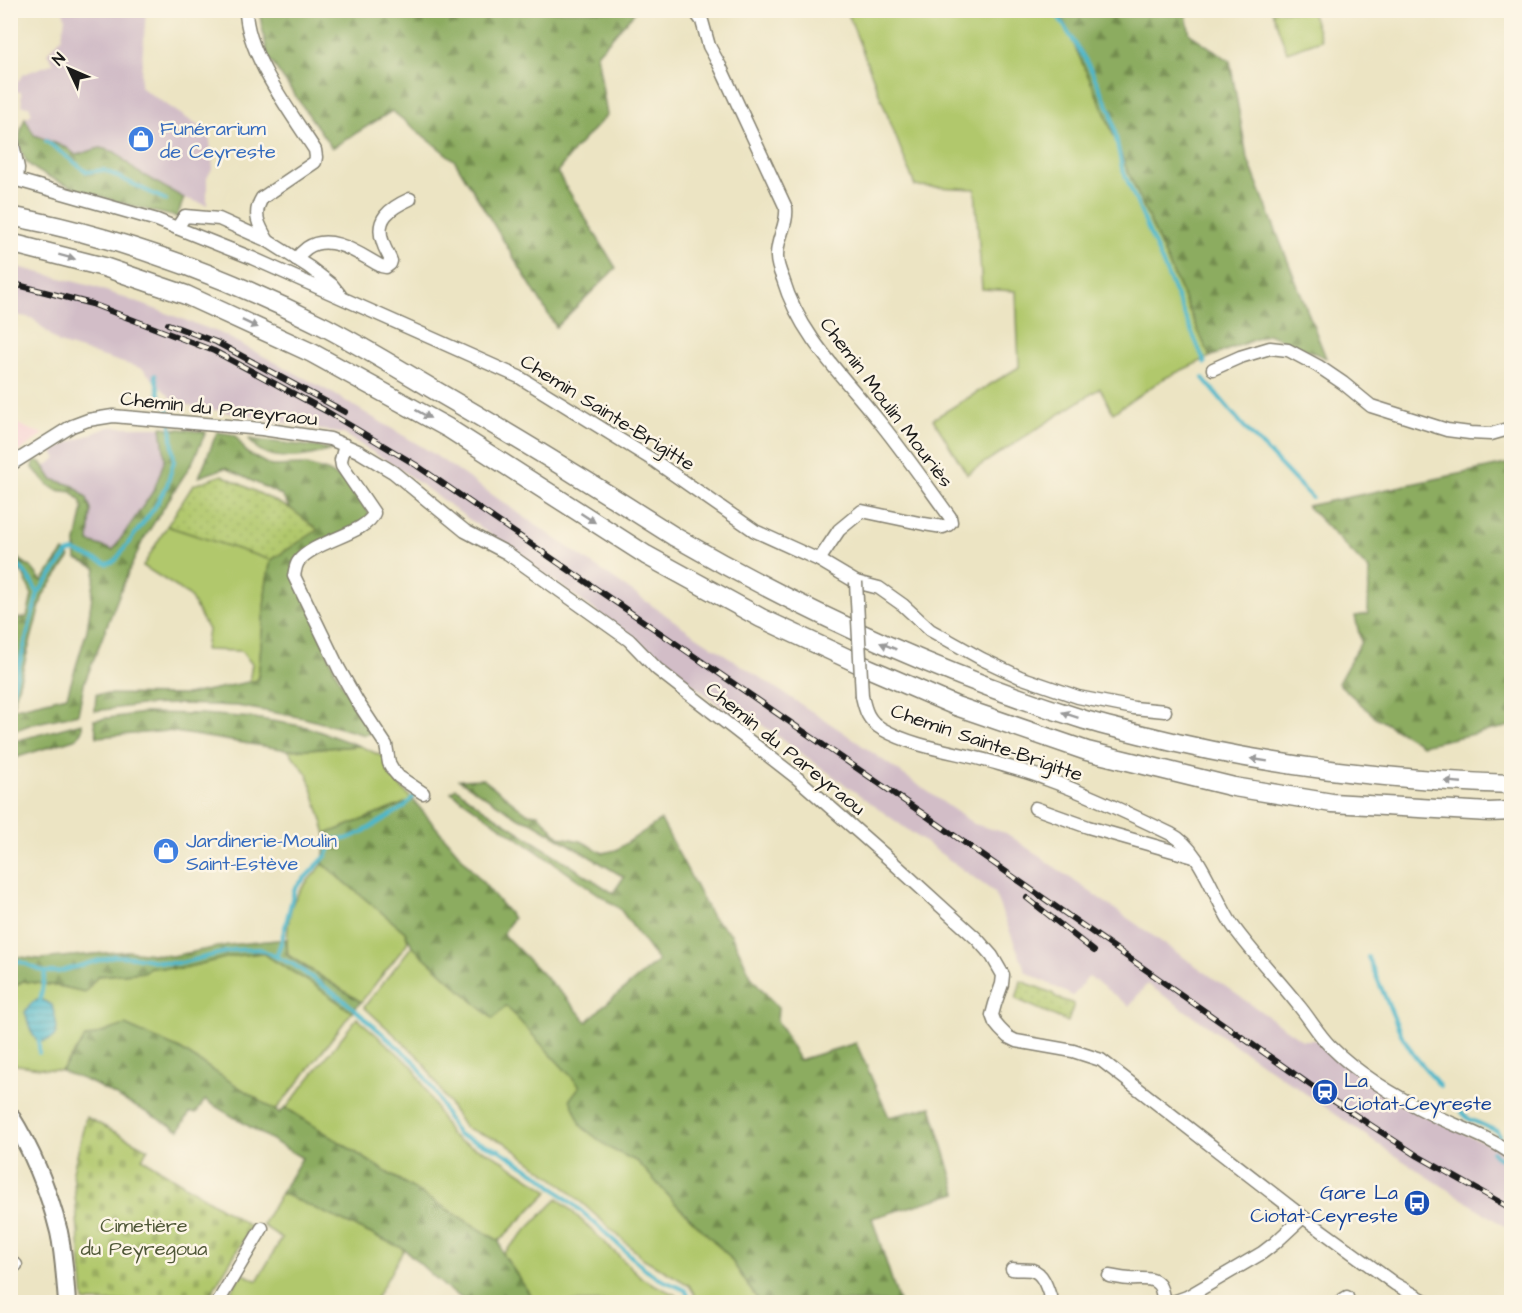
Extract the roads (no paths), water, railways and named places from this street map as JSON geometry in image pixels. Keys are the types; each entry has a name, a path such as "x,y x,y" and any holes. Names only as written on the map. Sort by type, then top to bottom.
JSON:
{"highway":[{"path":"10,216 112,239 154,253 303,316 380,357 675,536 784,597 864,636 969,679 1086,720 1228,755 1297,766 1457,783 1512,784"},
{"path":"10,243 104,267 186,295 312,353 448,428 646,555 761,618 956,706 1087,752 1234,787 1332,803 1489,812 1512,811"}],"main road":[{"path":"11,1118 36,1167 58,1232 67,1302"}],"street":[{"path":"246,10 249,31 262,67 315,150 316,157 315,162 262,198 258,204 258,224 268,241"},
{"name":"Chemin Moulin Mouriès","path":"694,10 704,26 709,46 786,208 787,216 778,240 777,257 788,296 803,325 826,358 882,425 950,517 951,522 943,527 862,511 839,530 819,560"},
{"path":"10,131 18,168 14,179"},
{"name":"Chemin Sainte-Brigitte","path":"14,179 157,220 252,258 519,377 656,462 755,531 819,560 856,582 879,588 903,605 930,630 982,659 1020,677 1078,697 1134,708 1164,711"},
{"path":"296,259 307,248 331,243 341,245 381,267 387,267 391,261 382,243 380,230 382,220 389,211 410,199"},
{"path":"177,228 184,216 219,219 268,241 309,267 332,285 343,298"},
{"path":"1213,369 1240,357 1270,348 1288,351 1335,377 1371,406 1447,430 1491,434 1512,428"},
{"name":"Chemin du Pareyraou","path":"10,465 72,426 88,420 113,416 262,429 330,440 358,451 393,472 465,531 507,553 629,640 657,669 797,778 888,858 977,939 992,956 1003,975 992,1015 995,1023 1008,1037 1016,1041 1073,1051 1101,1060 1304,1217 1395,1284 1427,1302"},
{"path":"345,445 341,460 342,466 374,513 373,516 371,520 358,528 306,554 296,565 294,576 357,701 386,745 393,770 399,777 423,793"},
{"name":"Chemin Sainte-Brigitte","path":"856,582 862,696 867,714 879,728 895,736 930,747 984,759 1047,779 1132,815 1179,838 1189,848 1232,925 1329,1045 1358,1070 1388,1090 1432,1115 1499,1144 1512,1154"},
{"path":"1035,808 1088,827 1194,857"},
{"path":"1109,1276 1152,1280 1160,1287 1164,1300 1172,1302 1187,1298 1275,1244 1304,1217"},
{"path":"218,1302 262,1228"},
{"path":"1012,1269 1033,1271 1040,1275 1052,1302"}],"water":[{"path":"40,999 52,1005 57,1027 55,1036 41,1042 32,1034 25,1012 31,1004"}],"waterway":[{"path":"1054,10 1088,64 1111,112 1122,168 1205,363"},
{"path":"46,141 87,172 104,170 166,200"},
{"path":"38,593 68,553 74,551 107,564 115,561 155,507 167,485 174,461 170,414 160,398 155,375"},
{"path":"1203,378 1246,429 1312,498"},
{"path":"10,559 23,570 38,593 10,701"},
{"path":"276,957 294,891 327,855 333,841 361,833 404,807 414,796"},
{"path":"10,964 21,962 45,972 58,972 114,956 181,963 234,950 260,949 294,965 346,1002 415,1062 458,1135 499,1150 540,1176 646,1270 685,1290 692,1302"},
{"path":"1368,957 1401,1034 1414,1055 1440,1086"},
{"path":"40,1002 45,972"},
{"path":"39,1039 39,1053"},
{"path":"1453,1104 1469,1119 1497,1131 1499,1136"},
{"path":"1492,1152 1512,1165"}],"railway":[{"path":"10,283 92,304 214,351 326,411 416,465 925,815 1323,1094 1418,1156 1512,1209"},
{"path":"168,324 216,342 345,412"},
{"path":"1027,898 1094,951"}],"place":[{"name":"Funérarium de Ceyreste","path":"141,139"},
{"name":"Jardinerie-Moulin Saint-Estève","path":"166,851"},
{"name":"La Ciotat-Ceyreste","path":"1325,1092"},
{"name":"Gare La Ciotat-Ceyreste","path":"1417,1203"}],"park label":[{"name":"Cimetière du Peyregoua","path":"144,1236"}]}
